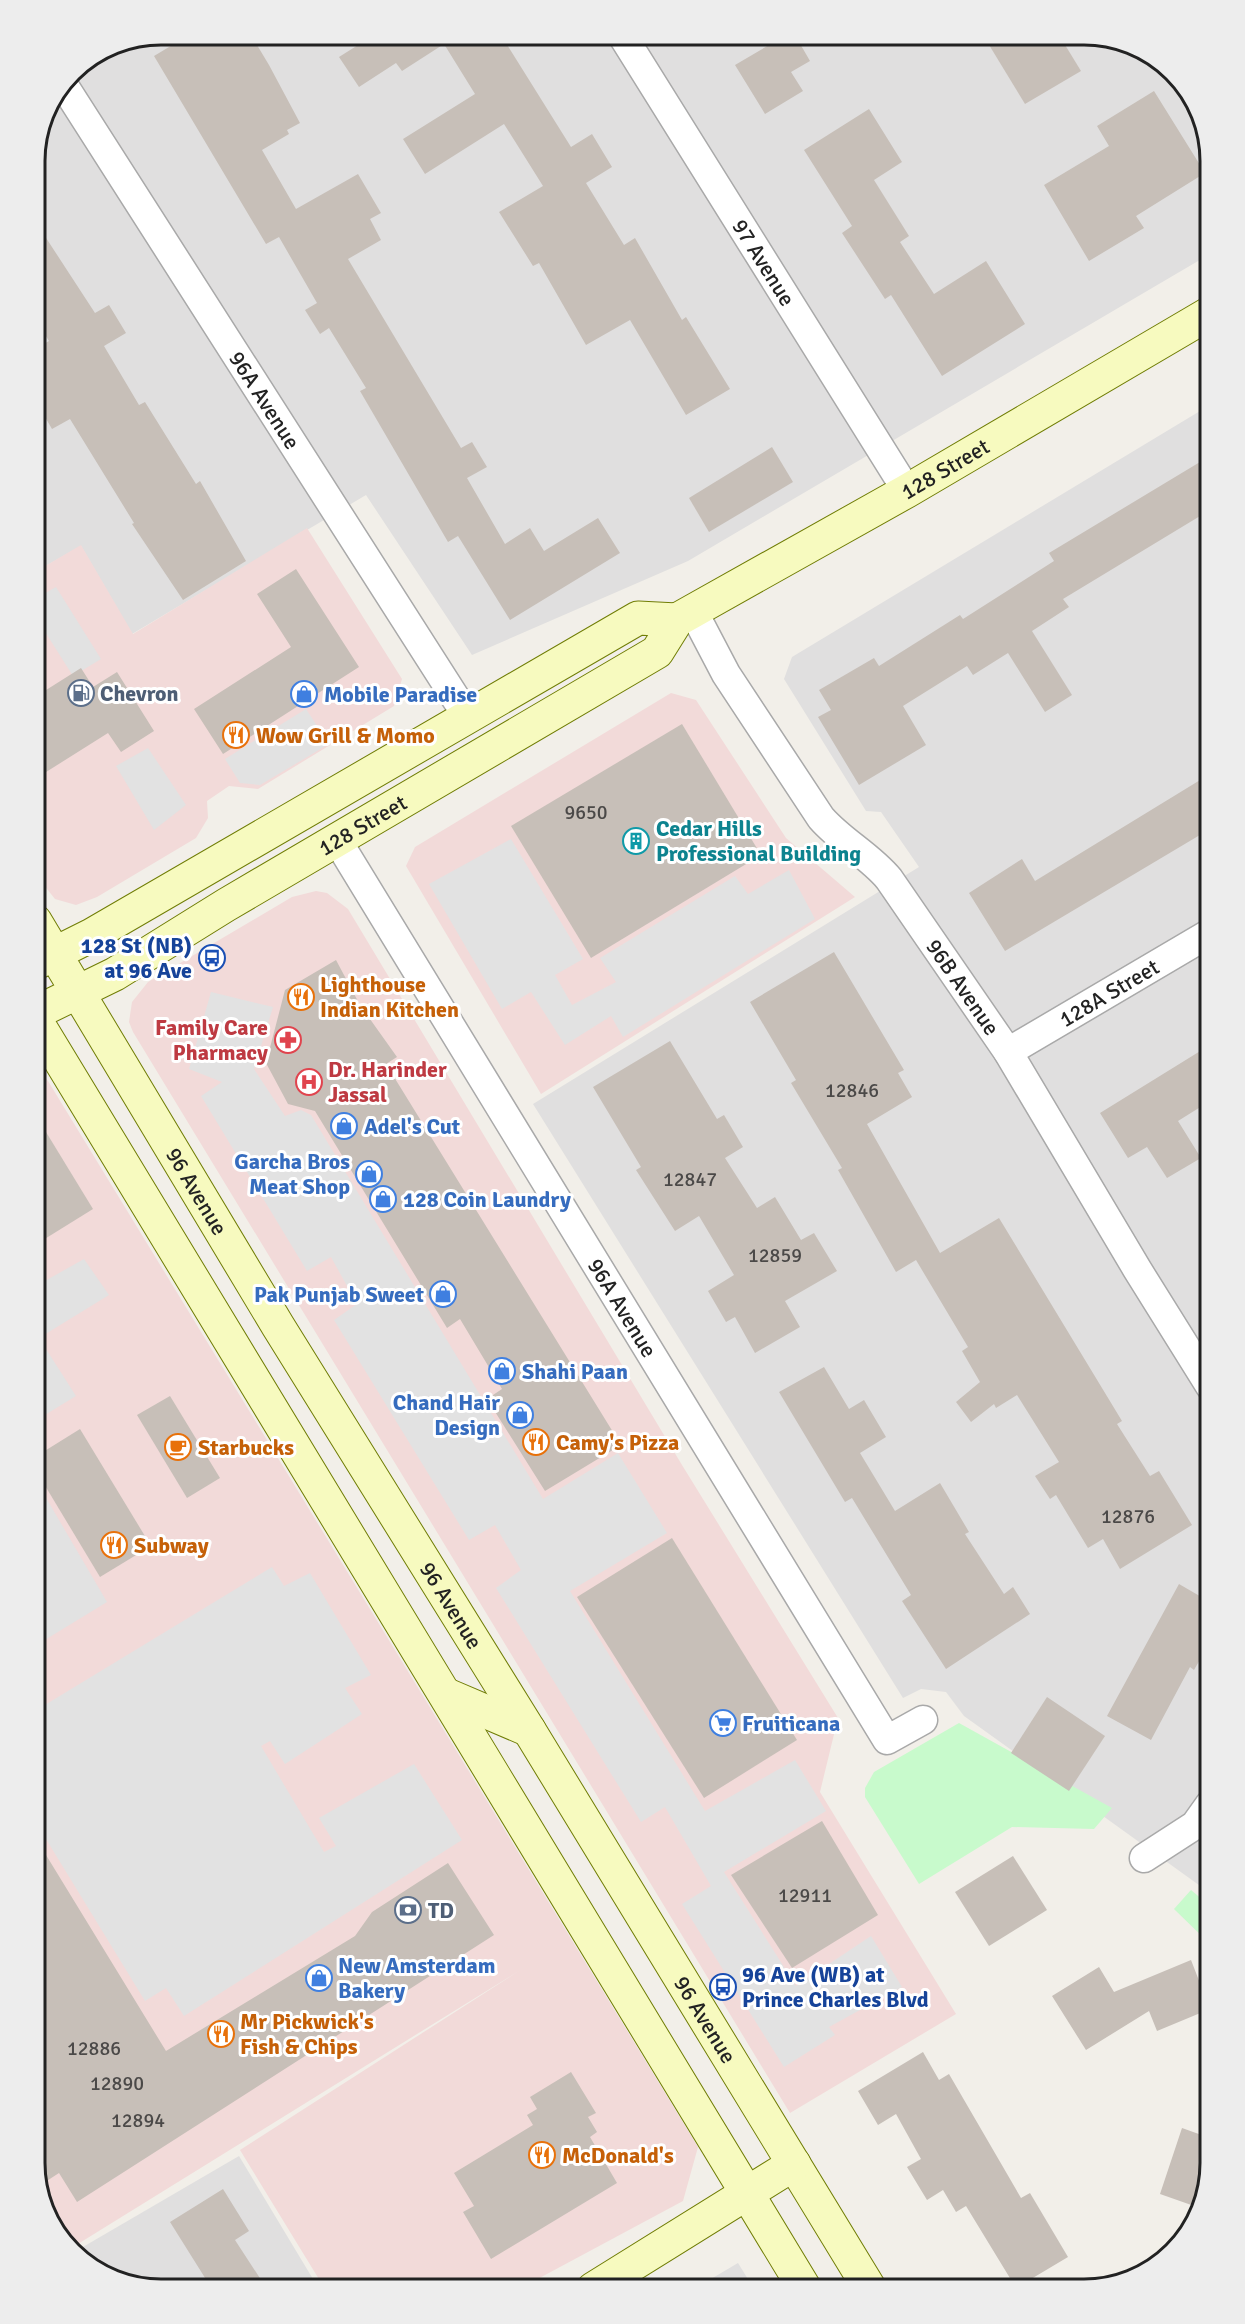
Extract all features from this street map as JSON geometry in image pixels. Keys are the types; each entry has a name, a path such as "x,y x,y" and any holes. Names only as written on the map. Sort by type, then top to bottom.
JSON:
{"main road":[{"name":"128 Street","path":"45,1008 116,974 337,840 657,652 685,615 907,491 1200,319"},
{"name":"128 Street","path":"45,958 92,935 638,618 685,615"},
{"name":"96 Avenue","path":"45,958 78,992 442,1592 529,1730 864,2279"},
{"path":"45,1035 800,2279"},
{"path":"348,1532 442,1592"},
{"path":"447,1695 529,1730"},
{"path":"609,2279 794,2164"}],"street":[{"name":"97 Avenue","path":"628,45 907,491"},
{"name":"96A Avenue","path":"68,91 467,716"},
{"name":"96B Avenue","path":"685,615 821,818 846,844 866,856 889,879 1008,1052 1200,1370"},
{"name":"96A Avenue","path":"337,840 887,1740 923,1720"},
{"name":"128A Street","path":"1008,1052 1200,939"},
{"path":"1144,1858 1195,1825 1200,1818"}],"shaded area":[{"path":"153,45 1092,45 1122,51 1149,64 1181,96 1191,116 1198,138 1200,160 1200,260 688,561 472,655 366,495 132,634 81,546 45,566 45,153 54,116 64,96 90,69 116,54"},
{"path":"1200,411 1200,1886 964,1716 946,1692 921,1689 903,1698 533,1104 919,867 881,812 866,811 784,679 792,657"},
{"path":"307,528 402,679 394,706 258,789 229,786 207,801 208,818 196,838 97,897 76,905 55,899 45,886 45,566 81,545 133,634"},
{"path":"56,587 101,659 73,676 45,632 45,593"},
{"path":"671,693 696,700 786,838 855,897 541,1094 406,866 415,847"},
{"path":"306,709 329,744 260,785 240,783 225,759"},
{"path":"148,748 186,805 154,830 116,766"},
{"path":"511,839 583,959 555,975 572,1005 616,982 600,958 735,876 748,894 789,870 815,919 623,1037 611,1016 565,1045 531,992 502,1009 429,884"},
{"path":"316,891 327,893 348,909 682,1465 838,1718 820,1792 956,2014 790,2113 129,1022 132,1002 148,982 292,897"},
{"path":"211,992 273,1007 254,1069 285,1116 301,1110 311,1115 543,1499 618,1453 667,1533 570,1591 705,1811 795,1760 826,1811 724,1872 796,1986 871,1936 902,1987 829,2027 835,2035 784,2067 682,1904 711,1886 665,1807 641,1822 496,1588 521,1570 495,1525 469,1540 334,1320 357,1304 331,1257 307,1271 201,1096 222,1082 189,1069"},
{"path":"45,1077 698,2147 683,2201 538,2279 319,2279 240,2150 522,1969 78,2244 60,2221 47,2186 45,2164"},
{"path":"84,1259 109,1295 45,1334 45,1281"},
{"path":"45,1347 76,1396 45,1415"},
{"path":"45,1496 107,1602 45,1640"},
{"path":"272,1567 284,1586 310,1573 371,1675 345,1688 362,1714 285,1764 270,1741 261,1746 324,1852 336,1846 319,1818 414,1764 462,1840 184,2016 166,1988 145,2001 45,1837 45,1705"},
{"path":"239,2156 313,2279 153,2279 138,2277 109,2267 96,2260 82,2248"},
{"path":"738,2263 748,2279 711,2279"}],"green space":[{"path":"959,1723 1112,1808 1094,1829 1012,1827 919,1884 865,1797 865,1788 874,1772"},
{"path":"1191,1890 1200,1898 1200,1934 1174,1909"}],"building":[{"path":"172,45 257,45 300,123 287,130 289,134 262,150 296,209 358,174 381,213 370,219 381,240 348,259 461,448 472,442 487,467 467,478 505,544 530,528 544,551 598,518 620,553 510,620 458,536 448,542 360,391 366,388 329,328 320,334 305,310 317,303 279,237 266,244 154,56"},
{"path":"358,45 442,45 402,71 396,63 359,87 339,57"},
{"path":"445,45 507,45 571,147 592,134 612,167 586,183 624,245 635,238 682,320 686,317 730,389 686,415 630,320 586,345 539,263 533,266 499,212 543,186 504,124 425,174 403,139 475,94"},
{"path":"769,45 801,45 810,61 791,72 803,91 765,114 735,65"},
{"path":"989,45 1065,45 1081,71 1025,104"},
{"path":"1154,91 1200,165 1200,176 1136,216 1144,228 1089,261 1044,185 1109,146 1097,126"},
{"path":"869,109 902,162 874,180 909,236 900,242 934,294 986,261 1025,324 942,376 891,295 885,299 842,233 852,226 804,150"},
{"path":"45,236 95,313 109,305 126,333 104,346 139,405 145,402 196,484 200,481 246,561 183,600 132,524 134,523 70,419 52,429 45,417 45,343 49,341 45,335"},
{"path":"772,447 793,482 709,532 689,498"},
{"path":"1200,462 1200,516 1063,599 1069,607 1032,631 1072,695 1045,712 1008,653 973,675 967,666 903,706 926,745 859,785 818,717 831,710 819,690 874,658 879,666 960,615 963,619 1054,561 1049,553"},
{"path":"296,569 359,667 223,754 194,709 291,647 257,594"},
{"path":"81,668 93,687 117,672 154,731 121,752 108,733 45,773 45,691"},
{"name":"Cedar Hills Professional Building","path":"682,724 761,855 591,958 511,826"},
{"path":"1200,780 1200,835 1005,951 969,893 1022,859 1035,881"},
{"path":"834,952 904,1070 898,1073 912,1097 867,1124 940,1253 999,1218 1122,1421 1117,1424 1150,1476 1159,1471 1192,1525 1120,1569 1103,1539 1088,1548 1056,1495 1050,1499 1035,1476 1059,1462 1017,1395 996,1408 994,1404 971,1422 956,1402 980,1382 962,1351 968,1347 916,1260 896,1272 838,1170 842,1168 791,1083 796,1080 750,1002"},
{"path":"336,960 360,1005 397,1057 386,1064 621,1445 545,1491 487,1399 502,1389 460,1319 447,1328 315,1111 288,1104 266,1063 285,990"},
{"path":"670,1041 717,1119 724,1115 743,1147 725,1158 757,1208 775,1197 801,1240 814,1233 837,1271 785,1301 800,1327 755,1353 735,1317 726,1322 708,1291 734,1275 699,1216 675,1231 636,1170 641,1167 593,1087"},
{"path":"1200,1051 1200,1107 1178,1121 1200,1159 1167,1178 1147,1147 1128,1158 1100,1113"},
{"path":"45,1130 93,1209 45,1239"},
{"path":"824,1367 849,1409 864,1400 886,1437 860,1453 895,1511 940,1483 969,1532 965,1534 1004,1594 1013,1587 1030,1614 946,1669 902,1601 911,1595 852,1498 845,1502 779,1392"},
{"name":"Starbucks","path":"170,1396 220,1478 187,1498 137,1415"},
{"path":"80,1429 151,1546 100,1577 45,1486 45,1451"},
{"path":"672,1538 797,1740 704,1798 577,1597"},
{"path":"1179,1584 1200,1596 1200,1660 1194,1670 1190,1667 1151,1740 1107,1716"},
{"path":"1047,1697 1105,1736 1069,1791 1011,1753"},
{"path":"822,1821 878,1915 792,1968 731,1875"},
{"path":"45,1853 166,2051 355,1936 372,1912 448,1863 494,1935 77,2202 59,2173 46,2181"},
{"path":"1013,1856 1047,1910 989,1946 955,1892"},
{"path":"1191,1960 1200,1983 1200,2013 1157,2031 1149,2011 1086,2050 1052,1996 1099,1967 1114,1992"},
{"path":"923,2052 939,2080 949,2074 1021,2198 1030,2193 1068,2257 1031,2279 1011,2279 966,2206 956,2212 943,2190 927,2200 907,2167 921,2159 896,2114 878,2125 858,2091"},
{"name":"McDonald's","path":"571,2072 596,2113 588,2117 597,2132 590,2137 617,2183 491,2259 463,2212 474,2206 454,2173 533,2125 527,2115 537,2109 530,2097"},
{"path":"1182,2128 1200,2134 1199,2179 1192,2205 1160,2194"},
{"path":"223,2189 249,2231 235,2240 260,2279 206,2279 170,2222"}],"place":[{"name":"Chevron","path":"81,693"},
{"name":"Mobile Paradise","path":"304,694"},
{"name":"Wow Grill & Momo","path":"236,735"},
{"name":"Cedar Hills Professional Building","path":"636,841"},
{"name":"128 St (NB) at 96 Ave","path":"212,958"},
{"name":"Lighthouse Indian Kitchen","path":"301,997"},
{"name":"Family Care Pharmacy","path":"288,1040"},
{"name":"Dr. Harinder Jassal","path":"309,1082"},
{"name":"Adel's Cut","path":"344,1126"},
{"name":"Garcha Bros Meat Shop","path":"369,1174"},
{"name":"128 Coin Laundry","path":"383,1199"},
{"name":"Pak Punjab Sweet","path":"443,1294"},
{"name":"Shahi Paan","path":"502,1371"},
{"name":"Chand Hair Design","path":"520,1415"},
{"name":"Camy's Pizza","path":"536,1442"},
{"name":"Starbucks","path":"178,1447"},
{"name":"Subway","path":"114,1545"},
{"name":"Fruiticana","path":"723,1723"},
{"name":"TD","path":"408,1910"},
{"name":"New Amsterdam Bakery","path":"319,1978"},
{"name":"96 Ave (WB) at Prince Charles Blvd","path":"723,1987"},
{"name":"Mr Pickwick's Fish & Chips","path":"221,2034"},
{"name":"McDonald's","path":"542,2155"}]}
